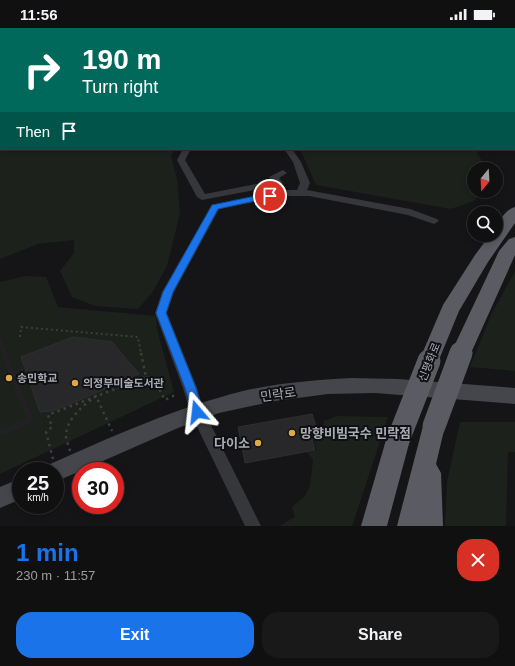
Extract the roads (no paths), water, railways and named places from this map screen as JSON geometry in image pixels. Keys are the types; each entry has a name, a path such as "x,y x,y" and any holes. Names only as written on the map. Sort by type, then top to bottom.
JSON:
{"highway":[{"name":"신평화로","path":"374,526 398,440 450,310 481,259 515,212"},
{"path":"410,526 432,433 461,353 508,251 515,243"},
{"path":"430,526 432,433"}],"main road":[{"name":"민락로","path":"64,468 118,444 197,412 245,398 328,387 391,386 515,396"},
{"path":"0,498 12,492"}],"street":[{"path":"187,150 182,160 202,197 278,183 274,177 283,173"},
{"path":"289,150 297,162 305,184 301,193"},
{"path":"253,526 197,412 190,388 161,313 168,292 214,207 284,193 301,193 410,212 434,221"}],"place":[{"name":"송민학교","path":"9,378"},
{"name":"의정부미술도서관","path":"75,383"},
{"name":"망향비빔국수 민락점","path":"292,433"},
{"name":"다이소","path":"258,443"}]}
